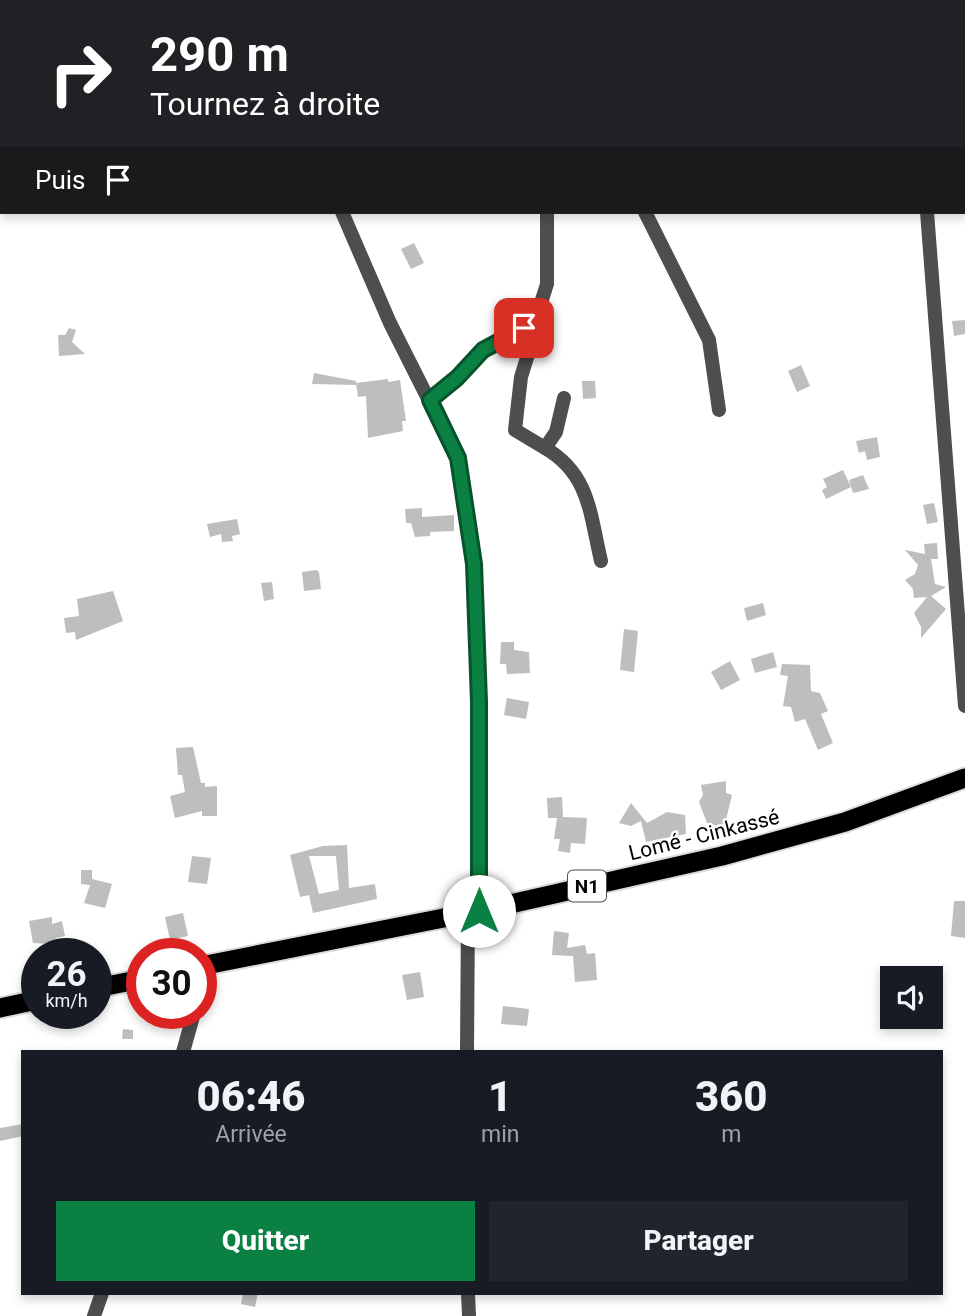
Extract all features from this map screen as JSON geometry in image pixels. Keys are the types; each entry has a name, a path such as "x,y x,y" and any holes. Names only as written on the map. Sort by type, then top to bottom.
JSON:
{"highway":[{"name":"Lomé - Cinkassé","path":"217,967 786,839 845,822 965,778"},
{"path":"0,1008 21,1003"}],"street":[{"path":"343,214 390,323 458,458 474,564 479,702 474,911 467,1050"},
{"path":"547,214 547,284 540,306 541,315 521,377 515,430 563,458 574,472 590,504 601,561"},
{"path":"646,214 709,340 719,410"},
{"path":"927,214 965,706"},
{"path":"430,400 457,378 483,350 503,337 515,335 541,315"},
{"path":"545,448 556,432 564,398"},
{"path":"184,1050 189,1029"},
{"path":"94,1316 101,1295"},
{"path":"468,1295 469,1316"}],"building":[{"path":"414,243 424,263 411,269 401,249"},
{"path":"965,320 965,334 954,336 952,321"},
{"path":"69,328 76,330 72,342 85,354 59,356 58,335 65,335"},
{"path":"801,365 810,386 797,392 788,371"},
{"path":"314,373 356,381 356,385 312,384"},
{"path":"388,379 388,382 400,380 406,421 402,421 403,431 368,438 366,396 358,397 356,383"},
{"path":"582,381 595,381 596,398 583,399"},
{"path":"877,437 880,457 867,460 865,451 859,453 856,441"},
{"path":"843,470 851,487 826,499 822,490 827,487 823,479"},
{"path":"863,475 869,489 853,493 849,480"},
{"path":"934,503 938,522 927,524 923,505"},
{"path":"422,508 422,517 454,515 454,531 430,532 430,536 415,537 411,523 406,523 405,509"},
{"path":"237,519 240,534 232,536 233,541 222,542 221,534 210,537 207,524"},
{"path":"937,543 938,559 931,559 935,584 946,587 931,596 946,609 921,638 921,627 914,613 927,597 914,598 913,589 905,580 915,574 918,565 905,550 925,554 924,544"},
{"path":"302,572 319,572 321,589 304,591"},
{"path":"272,582 274,599 264,601 261,583"},
{"path":"113,591 123,621 76,640 75,632 66,633 64,618 79,616 77,599"},
{"path":"763,603 766,615 747,621 744,608"},
{"path":"624,629 638,631 634,672 620,670"},
{"path":"501,642 514,642 514,650 529,652 530,673 507,674 506,664 500,664"},
{"path":"773,652 777,667 755,673 751,659"},
{"path":"730,661 740,680 721,690 711,672"},
{"path":"782,664 810,665 811,691 820,693 828,711 821,714 833,743 818,750 805,719 795,722 791,707 783,706 788,676 780,675"},
{"path":"507,698 529,702 526,719 504,715"},
{"path":"193,747 201,783 205,783 205,787 217,786 217,816 202,816 202,811 175,818 170,796 185,792 182,775 178,775 176,748"},
{"path":"726,781 726,793 732,795 724,828 707,823 699,802 703,795 701,785"},
{"path":"562,797 563,817 587,818 585,844 571,843 570,853 558,851 560,839 554,839 557,818 548,818 547,798"},
{"path":"631,803 647,823 667,812 685,815 686,834 646,842 641,821 631,826 619,823"},
{"path":"347,845 349,888 375,884 377,899 313,913 309,895 300,897 290,855 323,846","holes":["309,856 336,856 339,890 319,894"]},
{"path":"192,856 211,858 207,884 188,882"},
{"path":"81,870 92,870 92,879 112,884 105,908 84,903 90,885 81,884"},
{"path":"954,901 965,901 965,938 951,936"},
{"path":"183,913 188,936 170,938 165,917"},
{"path":"52,917 52,924 62,921 65,936 32,938 29,921"},
{"path":"554,931 569,933 567,948 585,945 587,954 595,953 597,980 575,982 573,956 552,955"},
{"path":"420,972 424,997 407,1000 402,975"},
{"path":"503,1006 529,1009 527,1026 501,1024"},
{"path":"123,1029 133,1030 133,1039 122,1039"},
{"path":"21,1124 21,1136 0,1141 0,1128"},
{"path":"243,1295 258,1295 255,1307 241,1304"}],"route":[{"path":"479,911 478,632 474,564 458,458 430,400 457,378 483,350 524,328"}]}
